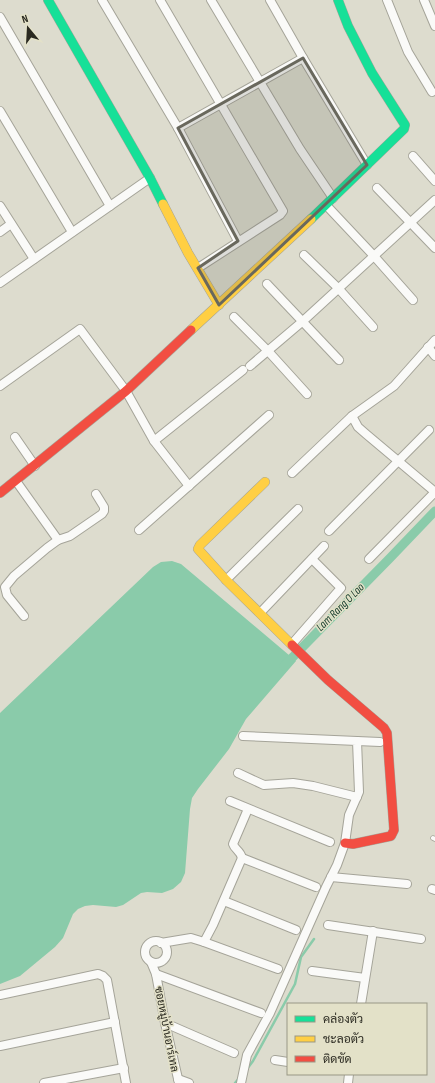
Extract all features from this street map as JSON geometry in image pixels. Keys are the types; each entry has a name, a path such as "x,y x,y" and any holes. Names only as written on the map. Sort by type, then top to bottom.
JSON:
{"street":[{"path":"48,0 150,178 219,305"},
{"path":"102,0 178,128 238,241"},
{"path":"160,0 283,211 280,215 198,268"},
{"path":"211,0 300,149 333,198"},
{"path":"270,0 367,165"},
{"path":"0,493 126,391 326,205 404,130 405,125 372,73 348,26 338,0"},
{"path":"387,0 408,52 432,92"},
{"path":"424,0 435,26"},
{"path":"0,17 110,206"},
{"path":"178,128 303,58"},
{"path":"0,111 72,232"},
{"path":"413,156 435,181"},
{"path":"0,283 150,178"},
{"path":"377,188 435,248"},
{"path":"154,441 247,368 303,321 435,200"},
{"path":"326,205 413,300"},
{"path":"0,206 34,259"},
{"path":"0,232 11,224"},
{"path":"304,255 338,288 373,327"},
{"path":"267,284 339,360"},
{"path":"234,317 268,351 307,394"},
{"path":"0,386 80,329 126,391 154,441 188,486"},
{"path":"292,473 352,416 394,386 435,340"},
{"path":"428,348 435,356"},
{"path":"139,530 269,415"},
{"path":"352,416 358,427 435,492 369,559"},
{"path":"329,531 429,430"},
{"path":"14,437 35,466"},
{"path":"16,481 58,540"},
{"path":"265,482 200,545 198,549 226,580 328,680 384,728 387,733 393,833 391,836 353,844 345,843"},
{"path":"24,616 6,595 5,587 14,576 47,548 58,540 70,536 102,514 104,507 96,494"},
{"path":"226,580 298,509"},
{"path":"260,613 324,546"},
{"path":"292,644 341,588 312,559"},
{"path":"243,736 380,742"},
{"path":"241,1083 247,1055 270,1013 345,843 349,815 359,792 357,741"},
{"path":"238,773 264,785 293,783 313,786 357,797"},
{"path":"230,801 330,842"},
{"path":"204,942 224,901 242,858 240,852 234,847 233,844 248,809"},
{"path":"242,858 316,887"},
{"path":"331,877 407,884"},
{"path":"224,901 296,930"},
{"path":"328,925 421,939"},
{"path":"361,1003 373,931"},
{"path":"161,943 166,949 166,955 160,962 151,962 146,955 146,949 152,943 191,938 278,969"},
{"name":"ซอยหมู่บ้านอาร์เทล","path":"151,962 156,974 178,1081"},
{"path":"312,971 365,978"},
{"path":"0,995 98,974 103,976 107,980 126,1083"},
{"path":"156,974 260,1014"},
{"path":"0,1046 115,1022"},
{"path":"165,1023 234,1053"},
{"path":"275,1060 287,1062"},
{"path":"44,1083 124,1068"},
{"path":"178,1081 189,1083"}],"highlighted area":[{"path":"303,58 367,165 219,305 198,268 238,241 178,128"}],"shaded area":[{"path":"172,561 181,564 296,661 246,719 229,749 192,798 185,873 181,882 173,889 162,893 141,893 123,905 116,907 93,905 78,909 73,914 63,938 55,947 20,976 0,984 0,713 153,567 161,562"}],"waterway":[{"name":"Lam Rang O Lao","path":"284,666 435,511"},
{"path":"247,1069 253,1061 295,984 301,957 314,939"},
{"path":"235,1083 240,1077"}],"traffic: fast":[{"path":"48,0 150,178 163,204"},
{"path":"311,219 404,129 405,125 372,73 348,26 338,0"}],"traffic: slow":[{"path":"163,204 188,253 219,305"},
{"path":"191,330 311,219"},
{"path":"265,482 200,545 198,549 226,580 292,645"}],"traffic: jam":[{"path":"0,493 126,391 191,330"},
{"path":"292,645 328,680 384,728 387,733 394,830 391,836 353,844 345,843"}]}
